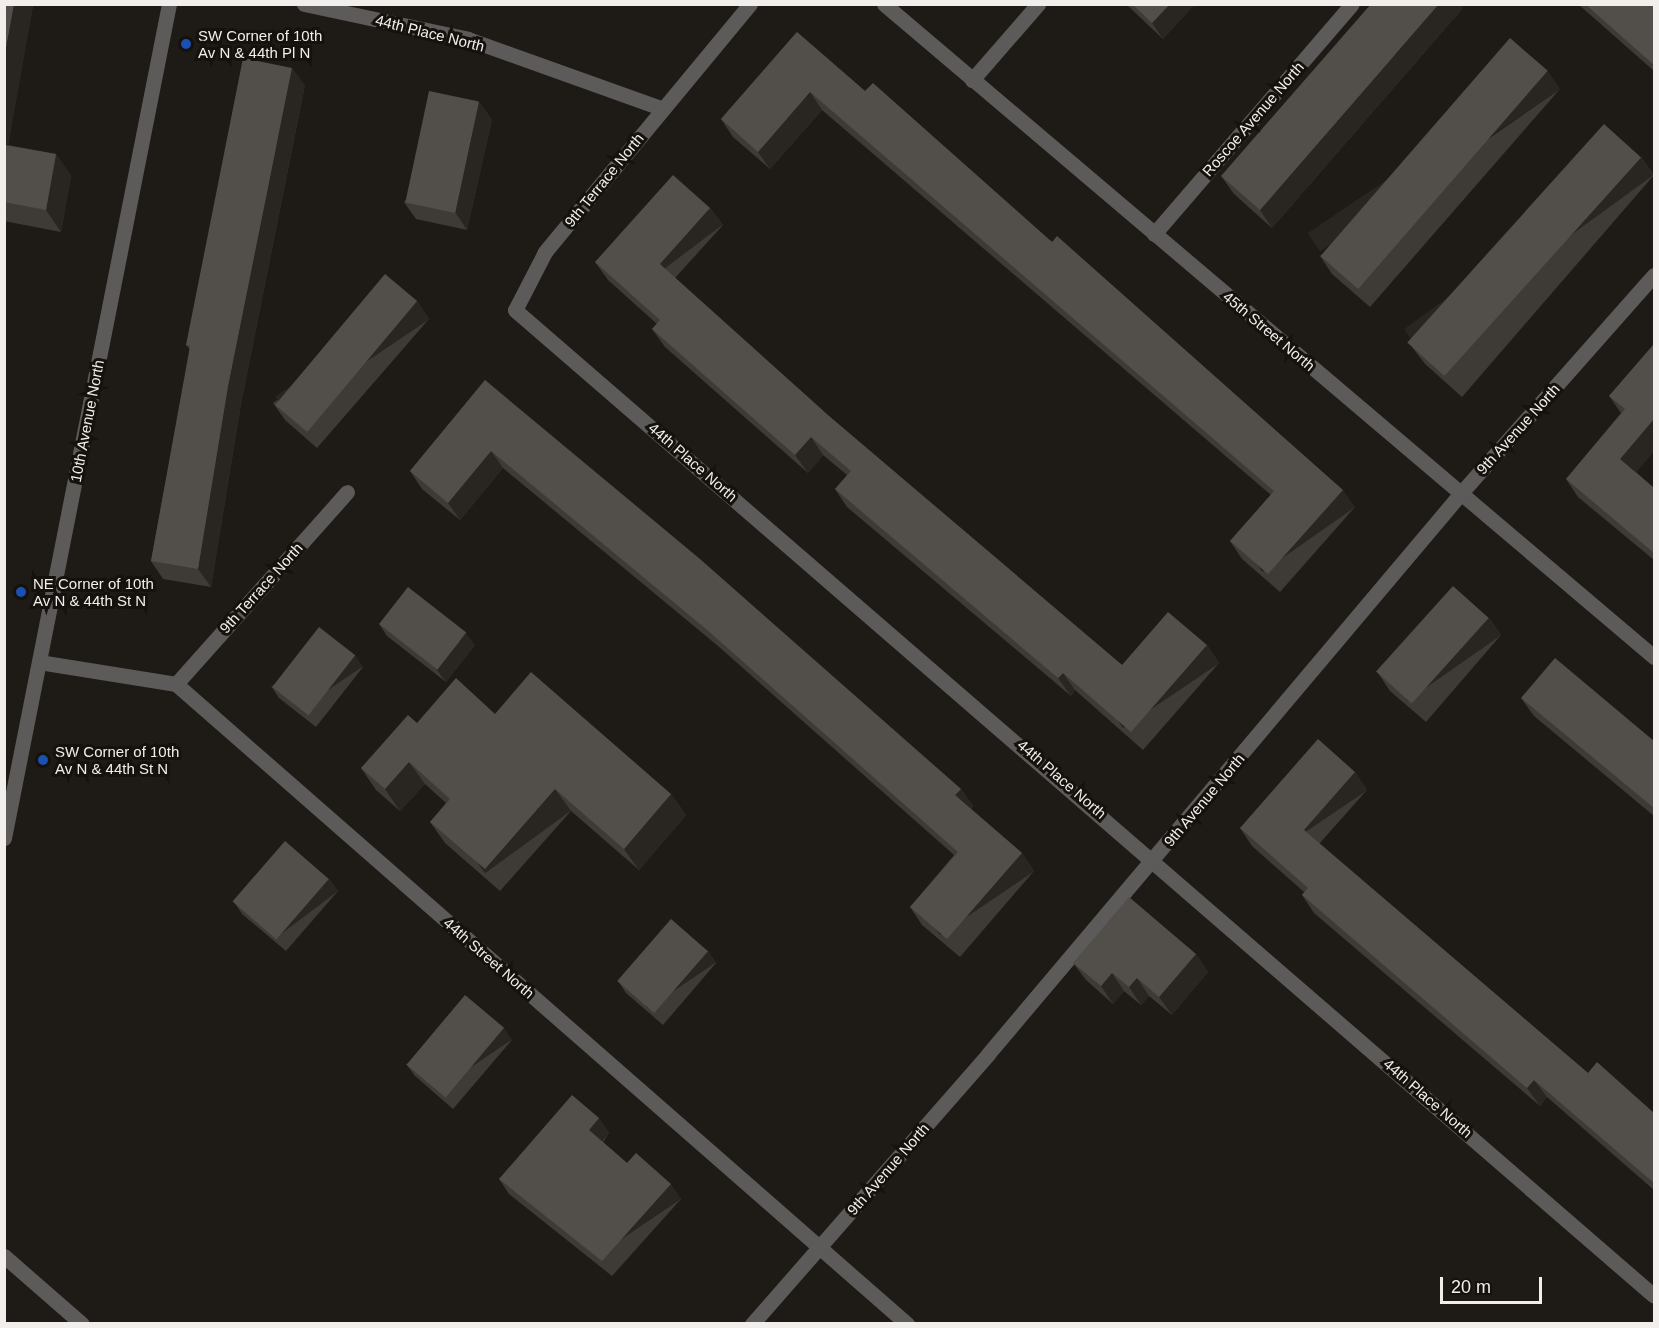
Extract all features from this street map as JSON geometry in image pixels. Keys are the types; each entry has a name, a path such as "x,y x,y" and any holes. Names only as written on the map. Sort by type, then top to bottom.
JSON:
{"street":[{"name":"10th Avenue North","path":"4,838 169,4"},
{"name":"44th Place North","path":"304,4 468,39 663,109"},
{"path":"663,109 750,4"},
{"name":"45th Street North","path":"884,4 1654,657"},
{"path":"972,80 1038,4"},
{"name":"Roscoe Avenue North","path":"1154,234 1352,4"},
{"name":"9th Terrace North","path":"545,252 663,109"},
{"name":"44th Place North","path":"545,252 515,310 1154,858 1654,1296"},
{"name":"9th Avenue North","path":"752,1323 1154,858 1461,493 1654,275"},
{"name":"9th Terrace North","path":"176,684 346,492"},
{"path":"39,662 176,684"},
{"name":"44th Street North","path":"176,684 907,1323"},
{"path":"4,1256 82,1323"}],"building":[{"path":"4,4 14,4 4,58"},
{"path":"1132,4 1170,4 1152,23"},
{"path":"1371,4 1439,4 1260,210 1221,176"},
{"path":"1585,4 1654,4 1654,65"},
{"path":"797,32 865,91 873,83 1052,242 1057,236 1343,490 1268,574 1230,541 1274,491 810,92 758,152 721,119"},
{"path":"1510,38 1548,71 1358,289 1320,256"},
{"path":"243,58 292,68 228,386 198,569 151,561 190,346 186,345"},
{"path":"429,91 479,102 455,213 405,203"},
{"path":"1604,124 1641,157 1444,376 1407,342"},
{"path":"4,145 56,154 46,210 4,202"},
{"path":"673,175 710,208 660,264 829,416 1122,665 1168,612 1207,645 1131,732 1063,673 1058,678 835,489 851,471 811,437 795,455 652,329 660,320 595,262"},
{"path":"385,274 417,301 307,432 275,405"},
{"path":"1654,344 1654,419 1620,459 1654,488 1654,553 1566,479 1625,409 1609,396"},
{"path":"485,380 700,559 961,789 955,795 1022,853 947,939 910,907 958,852 706,629 491,451 448,503 410,471"},
{"path":"1453,586 1489,618 1412,704 1376,671"},
{"path":"408,587 466,633 437,670 379,624"},
{"path":"319,627 355,655 308,715 272,687"},
{"path":"1555,658 1654,741 1654,808 1521,698"},
{"path":"531,672 671,794 624,849 555,789 485,869 430,822 450,799 409,762 385,789 361,768 408,715 417,723 456,678 495,714"},
{"path":"1318,739 1355,772 1304,830 1588,1073 1597,1062 1654,1113 1654,1183 1534,1080 1527,1088 1302,895 1308,888 1240,828"},
{"path":"285,841 329,879 276,939 233,901"},
{"path":"1129,897 1196,954 1159,997 1137,978 1129,987 1112,973 1101,986 1073,963"},
{"path":"671,919 708,951 654,1013 617,981"},
{"path":"465,995 504,1028 446,1097 407,1065"},
{"path":"572,1095 599,1118 589,1130 627,1163 636,1153 671,1184 602,1261 499,1179"}],"place":[{"name":"SW Corner of 10th Av N & 44th Pl N","path":"186,44"},
{"name":"NE Corner of 10th Av N & 44th St N","path":"21,592"},
{"name":"SW Corner of 10th Av N & 44th St N","path":"43,760"}]}
